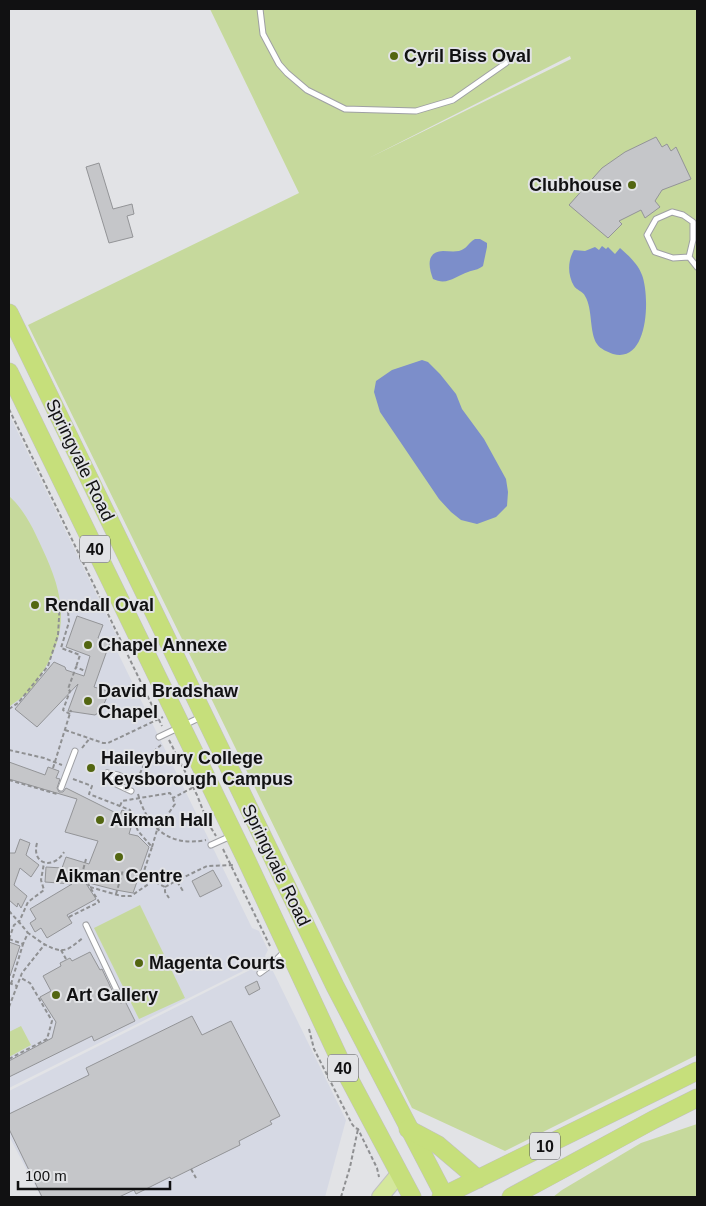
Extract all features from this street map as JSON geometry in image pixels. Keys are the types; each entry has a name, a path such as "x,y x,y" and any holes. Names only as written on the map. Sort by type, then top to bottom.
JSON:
{"highway":[{"name":"Springvale Road","path":"9,313 335,986 443,1197"},
{"name":"Springvale Road","path":"9,372 170,722 282,954 412,1197"},
{"name":"10","path":"443,1197 697,1071"},
{"name":"10","path":"511,1197 528,1191 653,1120 697,1098"},
{"path":"408,1129 438,1145 478,1179"}],"main road":[{"path":"380,1197 399,1174"}],"lane":[{"path":"260,9 263,34 279,64 307,90 344,109 416,111 453,100 506,63"},
{"path":"689,257 673,258 655,252 647,235 656,219 672,212 684,215 693,222 689,257 697,267"},
{"path":"159,737 170,722 203,715"},
{"path":"61,788 75,751"},
{"path":"131,781 118,775 107,773 114,783 131,791"},
{"path":"211,846 227,838"},
{"path":"86,925 121,999"},
{"path":"260,973 282,954"}],"path":[{"path":"9,409 170,722 169,740 197,795 208,823 216,834 227,838 282,954"},
{"path":"9,709 18,703 48,666 58,635 60,601 67,601 69,622 61,648 80,655 68,688 70,691 63,710 70,714"},
{"path":"76,667 85,671"},
{"path":"53,768 72,710"},
{"path":"65,730 102,743 170,722"},
{"path":"138,783 146,761 153,751 169,740"},
{"path":"9,750 55,762 68,768"},
{"path":"65,776 92,786 90,794 130,810 138,831 152,847"},
{"path":"9,780 59,794"},
{"path":"173,798 192,788"},
{"path":"138,793 142,807 157,830 169,837 180,842 194,842 207,840 216,834"},
{"path":"120,806 122,801 170,793 173,798 175,804 157,830 144,872 153,881 165,887"},
{"path":"37,843 37,855 40,861 50,863 57,860 64,852"},
{"path":"70,917 99,902 82,874 86,859"},
{"path":"24,944 9,939 14,924 19,922 28,902 44,890 41,880 44,862"},
{"path":"165,887 207,866 239,862"},
{"path":"116,894 123,870"},
{"path":"90,886 116,894 131,896 153,881"},
{"path":"174,882 183,891"},
{"path":"165,887 165,892 169,898"},
{"path":"9,911 28,933 45,944 61,950 68,949 89,934"},
{"path":"17,986 10,983 28,933"},
{"path":"9,1007 21,978 45,944"},
{"path":"61,950 66,959"},
{"path":"9,1059 47,1040 52,1021 30,983 21,978"},
{"path":"306,1022 314,1049 352,1124 358,1129 377,1168 380,1179"},
{"path":"341,1197 358,1129"},
{"path":"192,1169 196,1178"}],"shaded area":[{"name":"Haileybury College Keysborough Campus","path":"9,414 120,643 117,651 252,928 259,931 268,950 265,956 267,959 9,1088"},
{"path":"268,961 346,1120 325,1197 41,1197 9,1136 9,1091"}],"green space":[{"path":"210,9 697,9 697,1055 505,1151 412,1108 28,325 299,193","holes":["570,56 571,59 369,158"]},
{"name":"Rendall Oval","path":"9,496 28,520 49,563 59,593 61,623 53,653 35,685 28,693 9,707"},
{"name":"Magenta Courts","path":"140,905 185,998 139,1019 94,928"},
{"path":"21,1026 31,1045 9,1057 9,1032"},
{"path":"697,1124 697,1197 553,1197 641,1143"}],"water":[{"path":"475,239 480,239 487,243 483,266 451,280 438,281 433,279 430,261 433,254 443,251 462,250"},
{"path":"602,246 606,249 608,247 615,254 620,248 638,267 645,285 646,312 644,326 640,339 634,349 625,354 613,354 602,349 597,344 587,301 584,294 575,287 570,277 570,258 574,250 585,251 595,247 599,250"},
{"path":"422,360 428,362 440,374 456,394 462,409 484,439 506,479 508,492 507,506 496,517 477,524 461,520 451,512 439,499 380,412 374,392 376,381 392,370"}],"building":[{"name":"Clubhouse","path":"656,137 662,147 667,144 671,151 676,147 691,179 662,190 655,201 660,207 645,218 641,210 619,221 622,224 608,238 569,205 602,168 625,152"},
{"path":"99,163 113,209 132,204 134,214 127,216 133,237 109,243 86,167"},
{"path":"77,616 103,625 98,638 110,642 94,687 107,691 107,697 101,711 95,715 68,711 78,684 37,727 15,709 54,662 65,667 66,670 84,676 90,656 66,647"},
{"path":"9,762 45,775 48,767 59,771 56,778 60,779 57,788 59,792 63,792 66,788 120,815 122,810 130,814 128,819 133,821 129,834 138,836 149,847 133,893 85,882 96,899 67,915 72,923 47,938 41,928 35,932 30,923 36,919 30,909 72,884 45,882 46,867 62,868 66,857 89,864 98,841 65,832 77,799 9,779"},
{"path":"20,839 30,843 26,855 39,865 31,877 20,868 14,885 27,896 21,908 18,903 17,907 9,900 9,853 15,853"},
{"path":"213,870 222,886 200,897 192,881"},
{"path":"9,942 20,946 10,976 9,976"},
{"path":"90,952 100,970 102,969 117,1001 121,1003 125,1001 135,1021 94,1041 92,1036 9,1077 9,1061 52,1038 56,1022 40,997 51,991 43,976 61,966 60,963 70,958 72,961"},
{"path":"257,981 260,989 249,995 245,987"},
{"path":"192,1016 202,1035 231,1021 280,1116 270,1121 272,1124 239,1141 240,1145 136,1194 134,1190 119,1197 42,1197 9,1129 9,1114 89,1075 86,1068"}],"place":[{"name":"Cyril Biss Oval","path":"394,56"},
{"name":"Clubhouse","path":"632,185"},
{"name":"Rendall Oval","path":"35,605"},
{"name":"Chapel Annexe","path":"88,645"},
{"name":"David Bradshaw Chapel","path":"88,701"},
{"name":"Haileybury College Keysborough Campus","path":"91,768"},
{"name":"Aikman Hall","path":"100,820"},
{"name":"Aikman Centre","path":"119,857"},
{"name":"Magenta Courts","path":"139,963"},
{"name":"Art Gallery","path":"56,995"}]}
